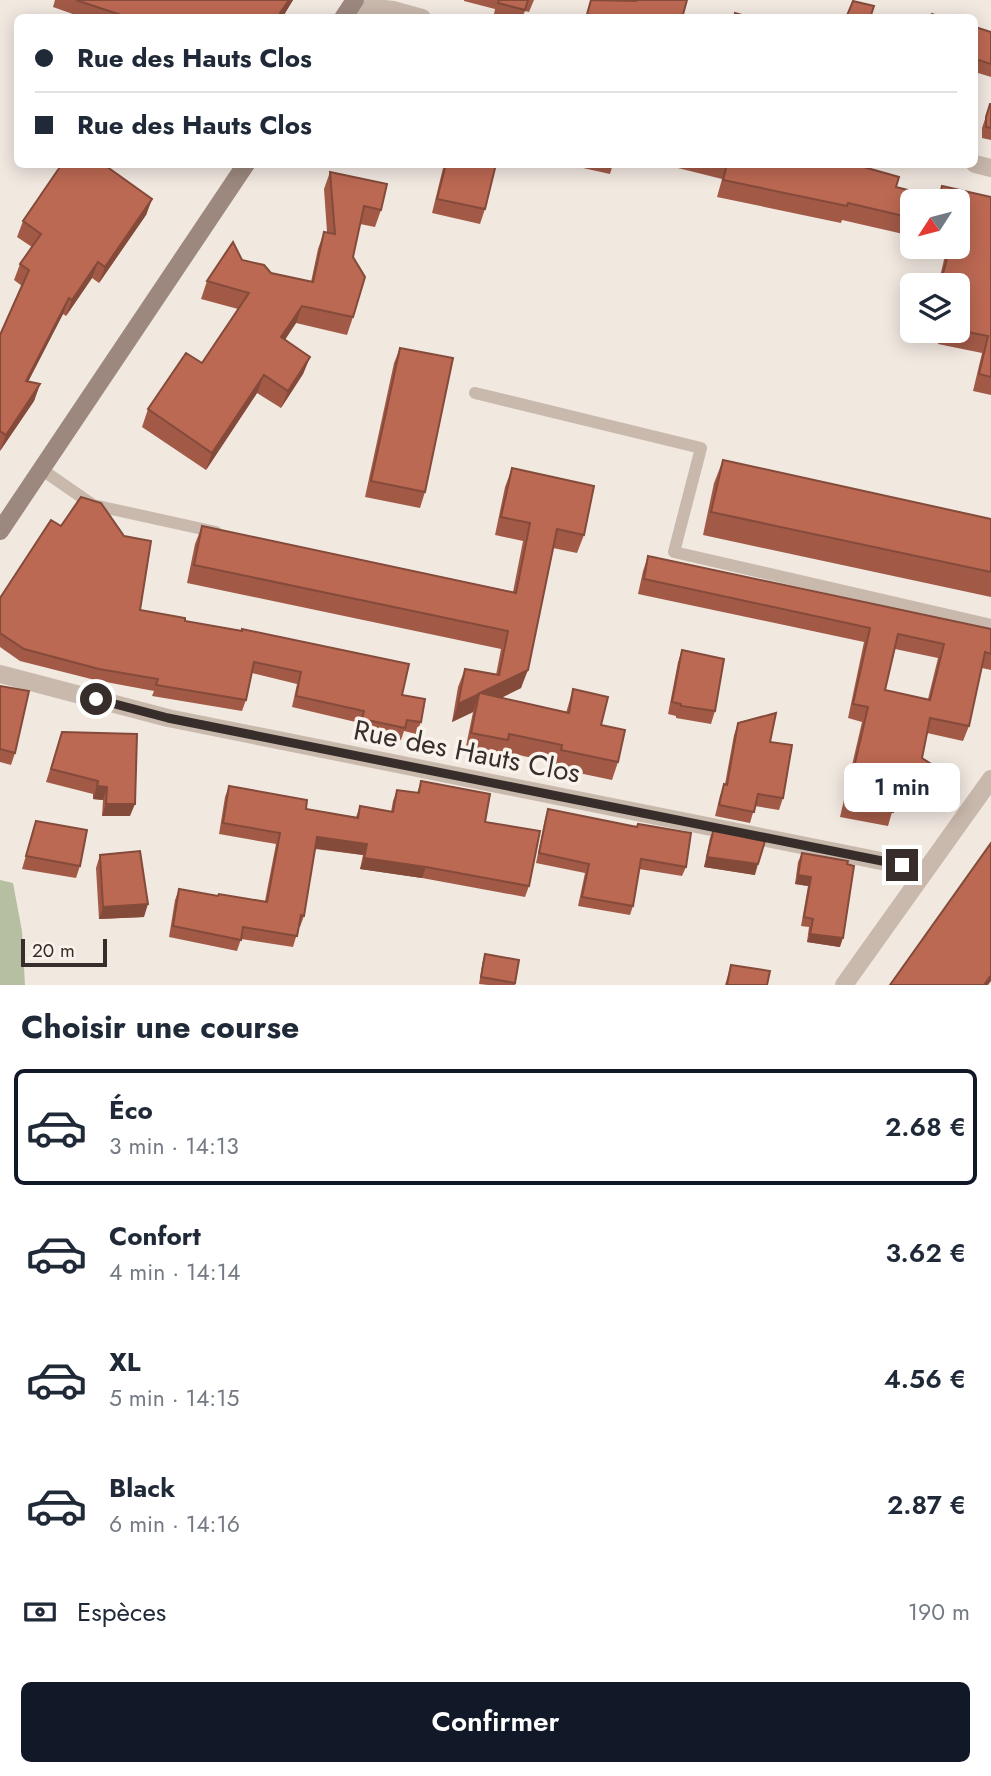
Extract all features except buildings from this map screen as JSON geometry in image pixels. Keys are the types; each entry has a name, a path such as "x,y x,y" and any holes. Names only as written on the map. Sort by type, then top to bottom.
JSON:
{"main road":[{"path":"0,531 243,168"}],"street":[{"path":"350,8 393,10 408,14"},
{"name":"Rue des Hauts Clos","path":"0,674 168,718 926,870"},
{"path":"844,985 991,779"}],"lane":[{"path":"475,393 701,448 674,552 991,625"},
{"path":"41,469 93,505 229,535"}],"green space":[{"path":"0,880 13,883 22,931 25,985 0,985"}],"route":[{"path":"96,699 168,718 902,865"}]}
